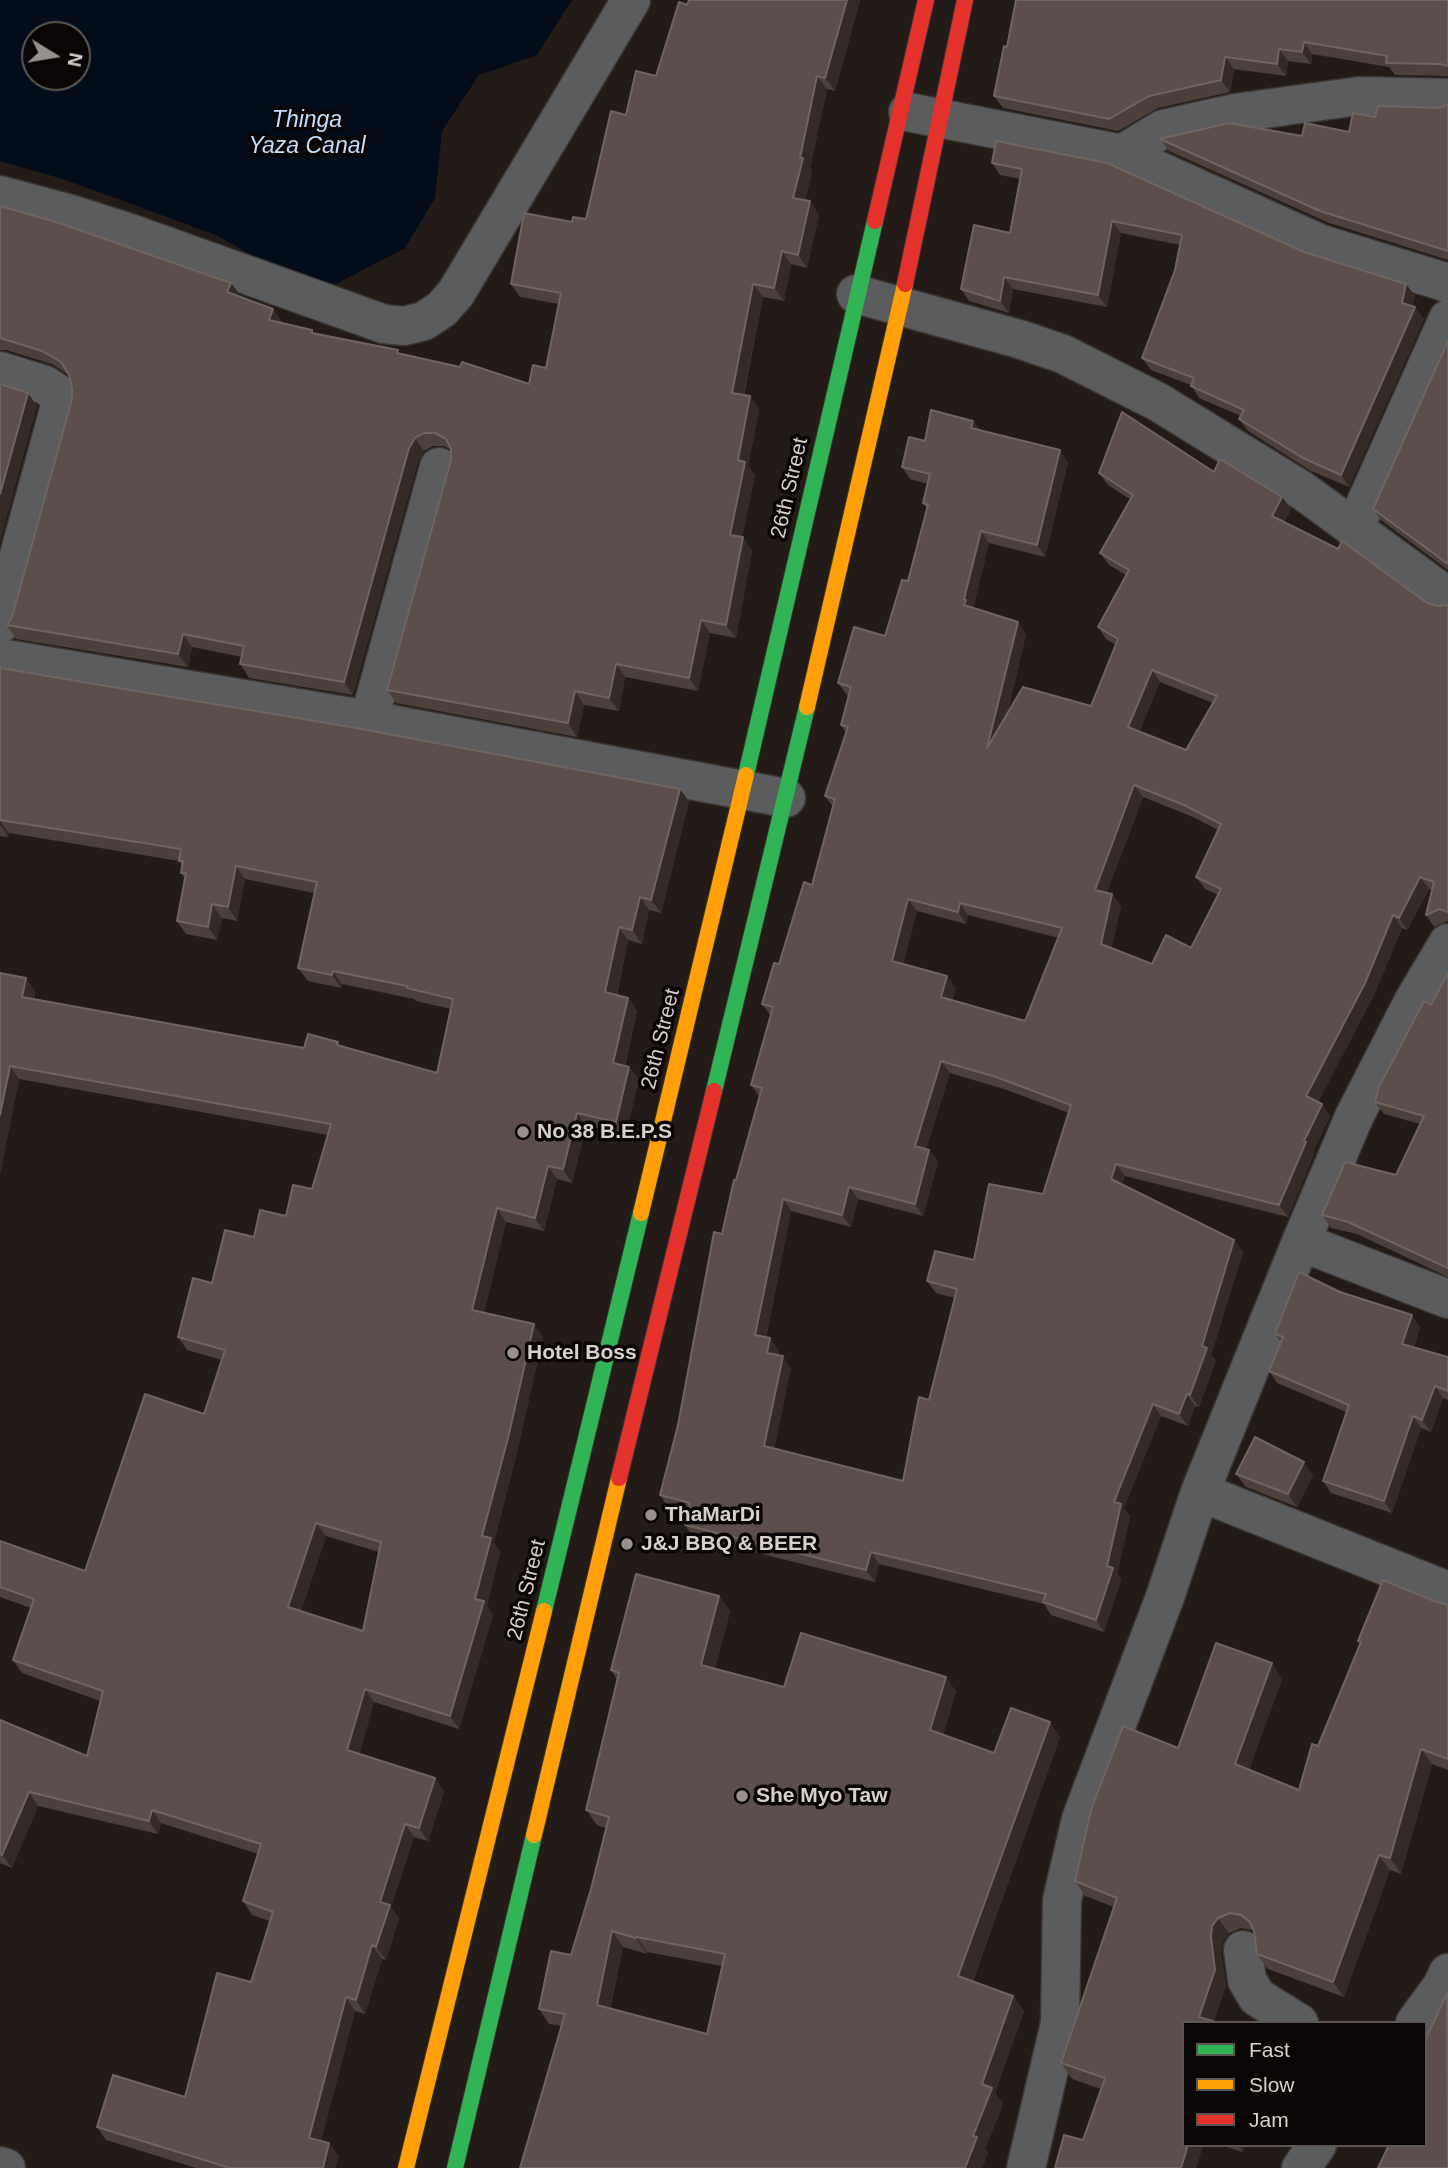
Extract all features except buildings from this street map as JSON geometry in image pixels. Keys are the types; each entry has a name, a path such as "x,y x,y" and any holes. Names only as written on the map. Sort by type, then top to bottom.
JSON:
{"main road":[{"name":"26th Street","path":"406,2168 743,789 926,0"},
{"path":"455,2168 786,798 900,306 965,0"},
{"path":"587,1432 629,1440"}],"street":[{"path":"0,195 93,221 384,324 404,326 424,321 442,309 456,293 631,0"},
{"path":"1122,154 1163,129 1234,113 1359,96 1448,98"},
{"path":"899,110 1122,154 1321,244 1448,283"},
{"path":"856,294 1019,339 1063,354 1158,402 1303,491 1448,597"},
{"path":"1355,527 1448,319"},
{"path":"0,371 45,385 57,393 60,406 0,624"},
{"path":"369,720 439,467"},
{"path":"0,658 369,720 786,798"},
{"path":"1026,2168 1060,2023 1062,1900 1081,1819 1165,1598 1200,1492 1301,1242 1354,1117 1413,1002 1448,943"},
{"path":"1301,1242 1448,1299"},
{"path":"1200,1492 1448,1591"},
{"path":"1243,1950 1247,1980 1257,1997 1296,2021"},
{"path":"1416,2021 1442,1986 1448,1973"},
{"path":"1301,2168 1316,2147"},
{"path":"0,2166 6,2168"}],"water":[{"name":"Thinga Yaza Canal","path":"0,0 572,0 537,55 479,75 442,131 435,198 405,248 336,284 289,276 216,235 63,179 0,161"}],"traffic: fast":[{"path":"746,775 875,221"},
{"path":"714,1091 807,707"},
{"path":"544,1611 641,1213"},
{"path":"455,2168 534,1835"}],"traffic: slow":[{"path":"807,707 905,284"},
{"path":"641,1213 746,775"},
{"path":"534,1835 619,1478"},
{"path":"406,2168 544,1611"}],"traffic: jam":[{"path":"875,221 926,0"},
{"path":"905,284 965,0"},
{"path":"619,1478 714,1091"}],"place":[{"name":"No 38 B.E.P.S","path":"523,1132"},
{"name":"Hotel Boss","path":"513,1353"},
{"name":"ThaMarDi","path":"651,1515"},
{"name":"J&J BBQ & BEER","path":"627,1544"},
{"name":"She Myo Taw","path":"742,1796"}]}
